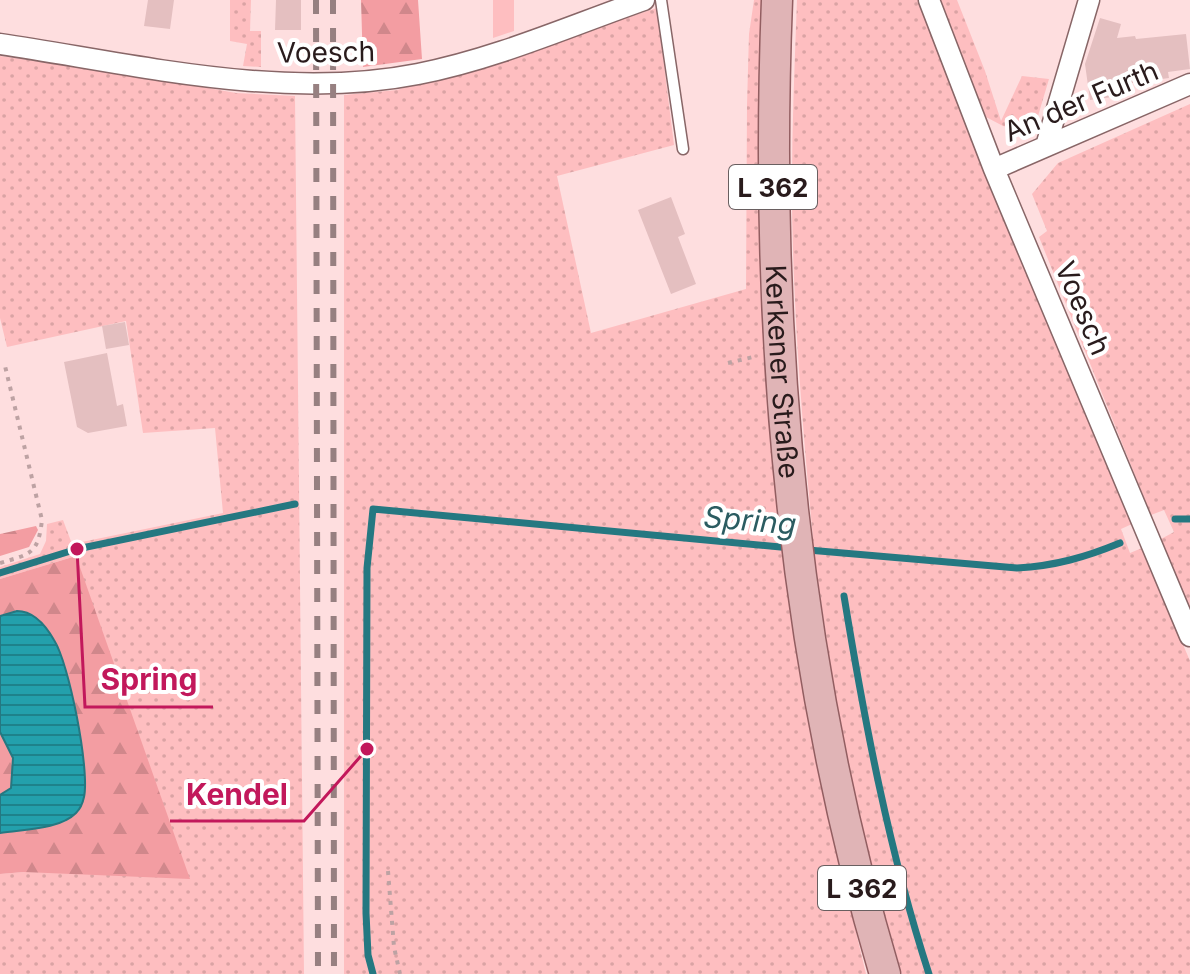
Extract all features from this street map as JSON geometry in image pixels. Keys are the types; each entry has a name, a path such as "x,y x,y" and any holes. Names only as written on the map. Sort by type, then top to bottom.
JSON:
{"main road":[{"name":"Kerkener Straße","path":"777,0 773,159 775,292 795,529 811,646 841,801 885,974"}],"street":[{"name":"Voesch","path":"0,44 218,77 303,82 371,81 444,68 644,0"},
{"name":"Voesch","path":"929,0 994,169 1190,636"},
{"path":"1046,146 1089,0"},
{"name":"An der Furth","path":"994,169 1190,84"}],"lane":[{"path":"661,0 683,149"}],"path":[{"path":"0,563 27,555 40,542 42,520 5,366"},
{"path":"388,871 394,947 400,974"}],"shaded area":[{"path":"230,0 251,0 250,31 261,31 261,67 243,66 247,44 230,41"},
{"path":"493,0 514,0 514,31 493,38"},
{"path":"754,0 767,0 783,535 813,538 793,251 792,157 797,0 918,0 1132,524 1121,529 1130,553 1142,548 1190,661 1190,974 902,974 871,866 838,717 815,560 787,555 820,766 866,974 344,974 344,95 397,90 657,8 674,145 557,176 591,333 746,289 747,105 749,34"},
{"path":"939,0 957,0 1001,121 1022,76 1049,79 1038,116 1022,130 1003,126 986,117"},
{"path":"0,56 120,72 236,93 295,96 304,974 0,974 0,874 24,872 76,556 0,579 0,567 40,554 46,541 47,524 63,520 72,544 223,513 215,428 143,433 126,321 7,347 0,318"},
{"path":"1190,104 1190,609 1161,539 1174,532 1164,510 1151,515 1039,237 1047,231 1032,194 1058,163"}],"green space":[{"path":"361,0 418,0 422,59 363,67"},
{"path":"36,526 38,530 29,547 0,556 0,534"},
{"path":"76,556 190,879 24,872 0,874 0,833 65,822 79,811 84,797 85,771 66,669 55,641 36,618 17,611 0,616 0,579"},
{"path":"0,732 13,758 11,788 0,795"}],"water":[{"path":"17,611 39,620 60,652 77,717 84,764 84,797 76,813 60,823 0,833 0,795 11,788 13,758 0,732 0,616"}],"building":[{"path":"148,0 174,0 170,29 144,26"},
{"path":"276,0 301,0 301,30 275,30"},
{"path":"1100,18 1121,24 1117,38 1186,34 1190,69 1168,72 1169,78 1118,85 1120,96 1090,100 1085,64"},
{"path":"671,197 685,234 678,237 696,284 671,294 638,210"},
{"path":"125,322 129,345 106,349 102,326"},
{"path":"107,353 117,406 123,404 127,426 88,433 77,427 64,362"}],"waterway":[{"name":"Spring","path":"0,573 77,549 295,504"},
{"path":"373,974 368,955 366,913 367,568 373,509 791,548"},
{"name":"Spring","path":"1175,519 1190,519"},
{"name":"Spring","path":"808,550 1017,568 1070,560 1120,543"},
{"path":"844,596 879,787 929,974"}],"railway":[{"path":"316,0 318,974"},
{"path":"333,0 334,974"}],"place":[{"name":"Spring","path":"77,549"},
{"name":"Kendel","path":"367,749"}]}
